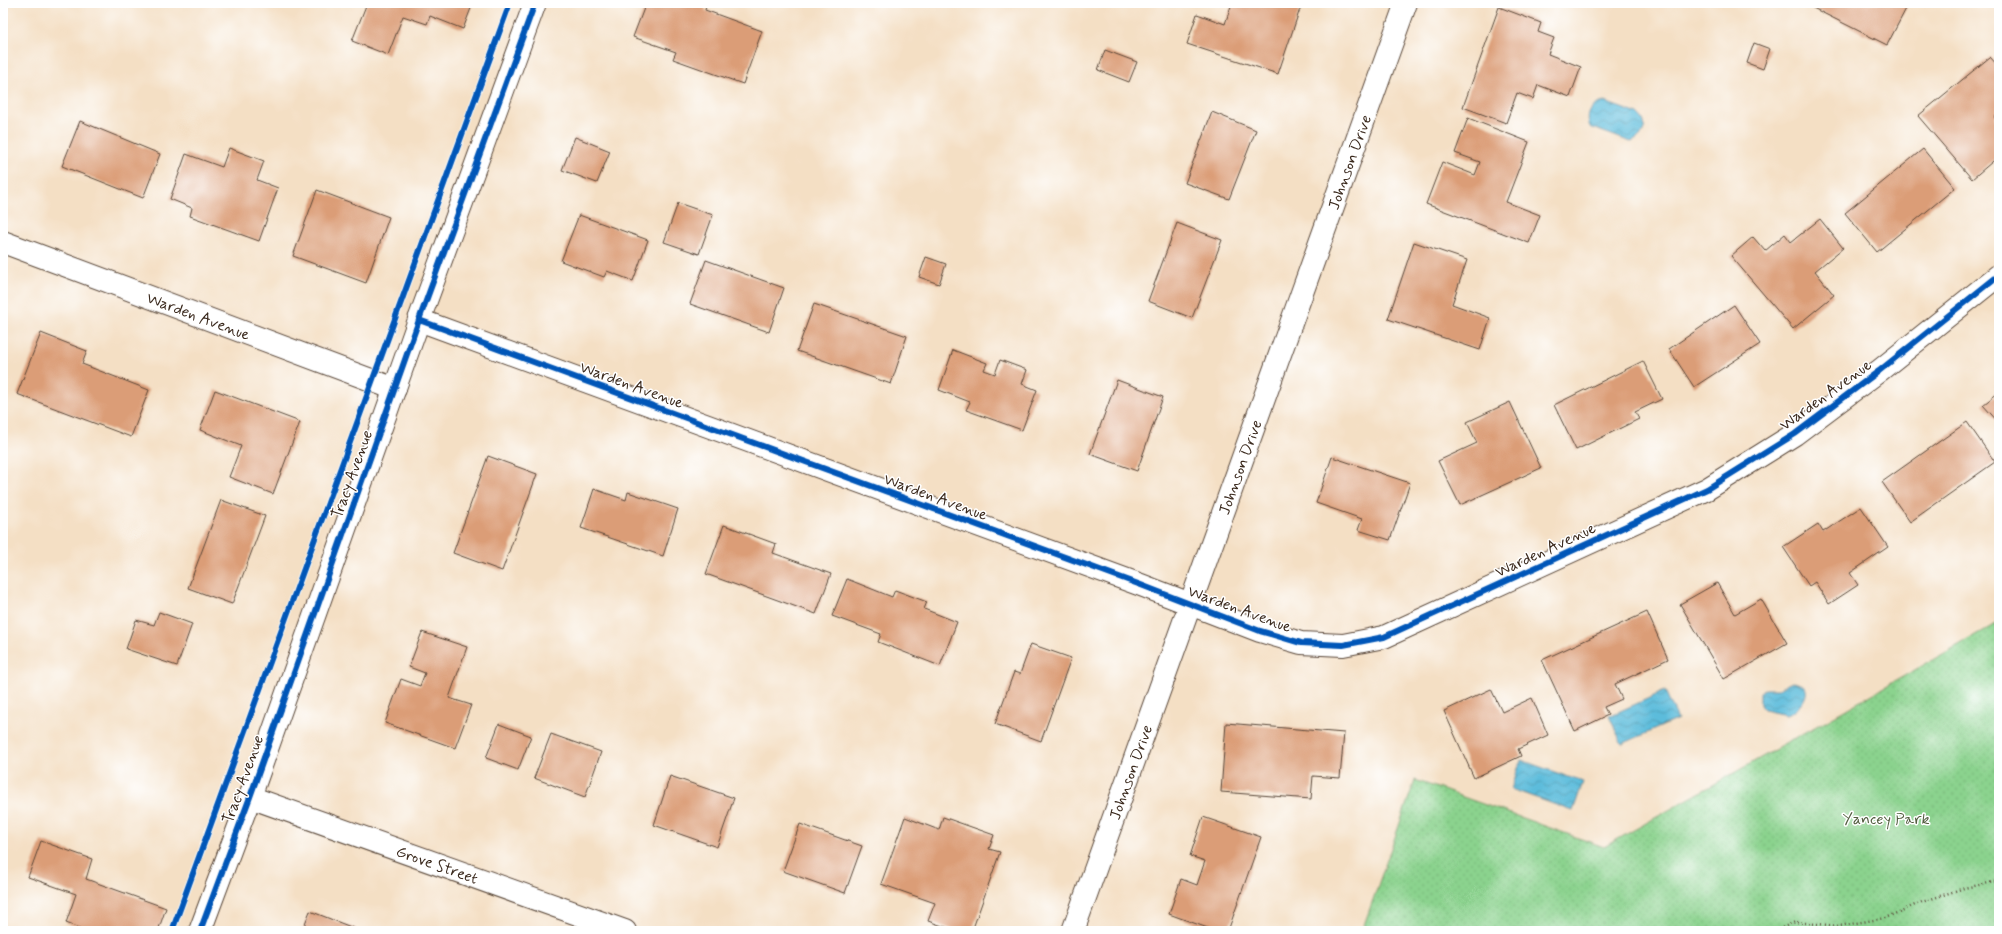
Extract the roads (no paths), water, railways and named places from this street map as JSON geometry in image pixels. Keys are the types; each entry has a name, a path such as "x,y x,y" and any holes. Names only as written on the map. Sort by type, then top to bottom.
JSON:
{"street":[{"name":"Tracy Avenue","path":"200,931 250,797 419,320 535,3"},
{"name":"Johnson Drive","path":"1073,931 1406,3"},
{"name":"Warden Avenue","path":"3,242 395,389"},
{"name":"Warden Avenue","path":"419,320 1260,631 1301,644 1343,645 1384,637 1707,489 1795,434 1879,371 1999,275"},
{"name":"Grove Street","path":"250,797 626,931"}],"water":[{"path":"1605,102 1638,114 1642,118 1644,122 1644,130 1636,140 1631,142 1590,127 1588,118 1590,111 1596,105"},
{"path":"1792,682 1805,687 1806,692 1802,703 1797,708 1786,715 1764,710 1760,705 1760,692 1765,689 1778,689"},
{"path":"1665,691 1678,719 1622,744 1609,716"},
{"path":"1521,760 1583,782 1573,811 1511,789"}],"park label":[{"name":"Yancey Park","path":"1886,818"}]}
